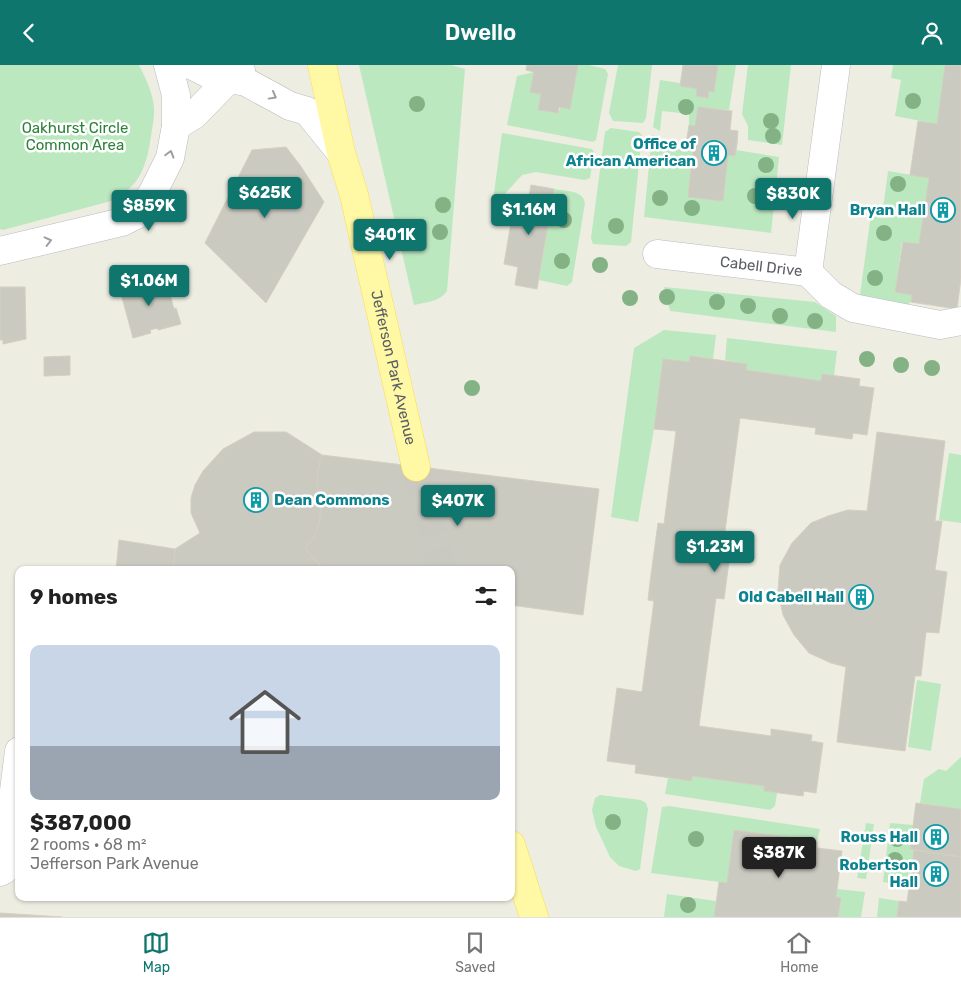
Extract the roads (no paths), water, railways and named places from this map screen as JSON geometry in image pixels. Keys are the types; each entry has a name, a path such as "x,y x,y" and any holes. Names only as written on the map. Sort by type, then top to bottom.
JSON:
{"main road":[{"name":"Jefferson Park Avenue","path":"322,65 341,153 354,195 416,467"},
{"path":"515,858 534,917"}],"street":[{"path":"0,251 122,222 136,215 152,194 170,158 176,126 176,95 168,65"},
{"path":"191,65 215,77 238,72"},
{"name":"Cabell Drive","path":"657,254 808,272 836,65"},
{"path":"176,126 194,115 238,72"},
{"path":"238,72 246,82 290,106 307,111 341,153"},
{"path":"808,272 831,295 853,307 940,325 961,321"},
{"path":"0,873 4,870 15,783"}],"tunnel":[{"path":"416,467 441,566"}],"place":[{"name":"Office of African American","path":"714,153"},
{"name":"Bryan Hall","path":"943,210"},
{"name":"Dean Commons","path":"256,500"},
{"name":"Old Cabell Hall","path":"861,597"},
{"name":"Rouss Hall","path":"936,837"},
{"name":"Robertson Hall","path":"936,874"}],"park label":[{"name":"Oakhurst Circle Common Area","path":"75,136"}]}
